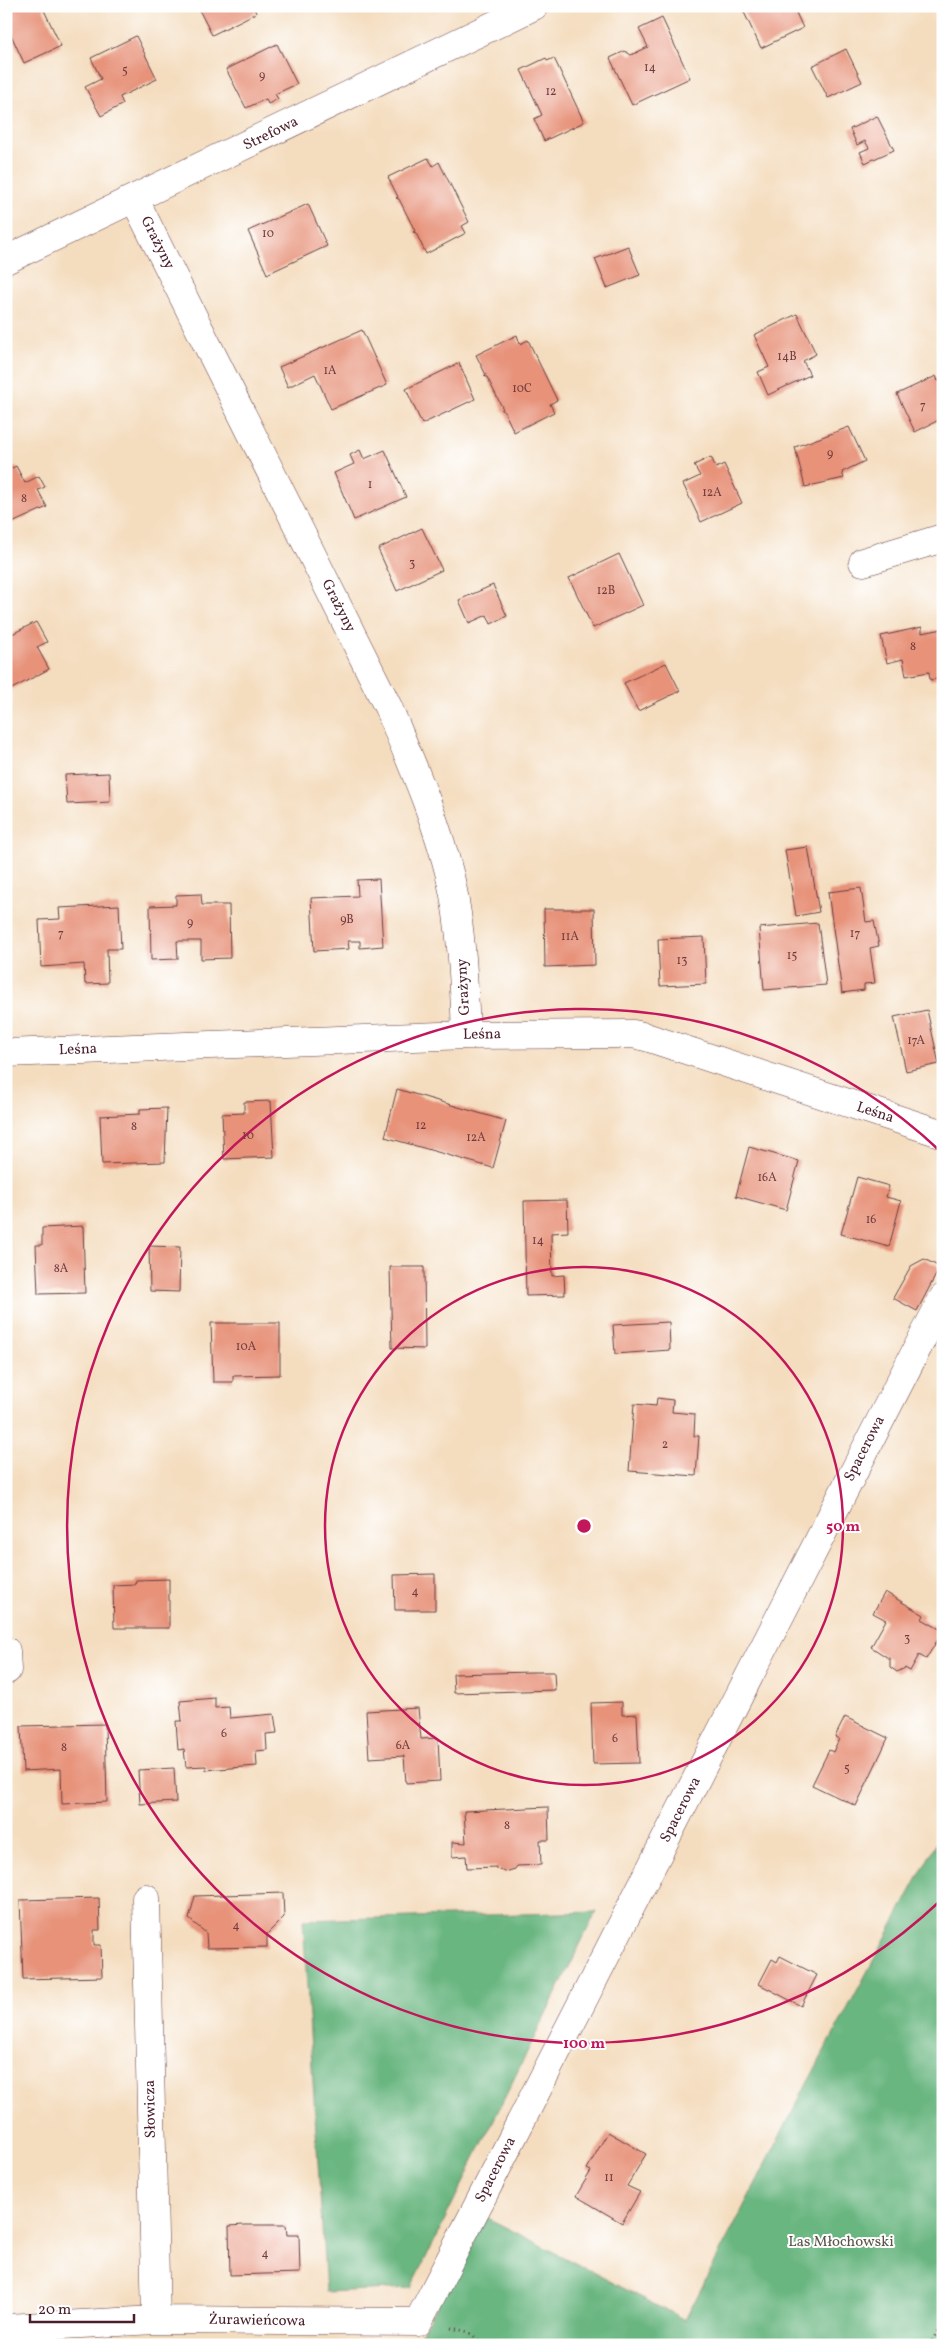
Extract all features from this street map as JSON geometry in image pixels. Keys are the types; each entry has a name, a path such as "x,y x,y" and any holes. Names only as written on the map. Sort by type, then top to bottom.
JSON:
{"street":[{"name":"Strefowa","path":"6,260 135,200 534,6"},
{"name":"Grażyny","path":"135,200 388,707 417,775 450,876 462,955 466,1035"},
{"path":"863,562 943,538"},
{"name":"Leśna","path":"6,1053 466,1035 632,1034 943,1134"},
{"name":"Spacerowa","path":"418,2322 943,1298"},
{"path":"6,1651 7,1670"},
{"name":"Słowicza","path":"146,1898 156,2320"},
{"name":"Żurawieńcowa","path":"6,2328 156,2320 418,2322"}],"path":[{"path":"930,2345 943,2320"},
{"path":"418,2322 469,2332 484,2345"}],"green space":[{"name":"Las Młochowski","path":"943,1831 943,2345 415,2345 484,2216 685,2320 808,2082"},
{"path":"596,1912 411,2288 326,2292 303,1920"}],"building":[{"path":"9,6 42,6 61,46 24,63 6,24 6,8"},
{"path":"197,6 253,6 256,13 212,35"},
{"path":"741,6 793,6 803,28 761,48"},
{"path":"662,18 690,78 632,105 610,58 625,51 631,55 648,47 639,29"},
{"path":"136,36 157,79 120,97 123,104 101,116 85,87 101,79 91,58"},
{"path":"277,44 297,84 275,94 278,99 268,104 266,99 246,108 226,69"},
{"path":"846,49 862,82 828,98 812,66"},
{"path":"546,58 547,61 554,58 584,122 544,141 534,119 542,115 521,70"},
{"path":"877,116 894,150 865,163 860,152 869,148 865,141 857,145 850,129"},
{"path":"428,158 433,166 439,162 469,222 462,226 466,233 426,254 416,233 413,232 415,231 399,199 396,198 398,197 388,177"},
{"path":"308,204 327,246 267,274 248,231"},
{"path":"628,246 640,275 607,288 595,259"},
{"path":"797,314 816,354 803,361 810,375 768,395 758,372 769,367 754,335"},
{"path":"362,330 387,385 331,409 315,374 288,387 279,367"},
{"path":"517,335 520,344 528,340 557,400 550,404 554,412 514,432 504,411 501,410 503,409 487,377 484,376 486,375 476,355"},
{"path":"459,363 475,399 422,424 406,389"},
{"path":"936,376 938,381 943,379 943,418 915,432 897,394"},
{"path":"849,427 865,461 842,472 844,478 805,487 795,447"},
{"path":"360,450 364,459 385,450 406,497 354,520 334,473 354,464 350,455"},
{"path":"711,457 716,468 724,464 742,503 701,522 683,484 700,476 694,465"},
{"path":"16,466 25,483 39,476 45,487 38,490 47,507 10,524 6,516 6,471"},
{"path":"422,528 442,570 397,591 378,549"},
{"path":"619,554 643,605 593,628 569,578"},
{"path":"493,585 507,616 491,624 487,615 469,623 459,600"},
{"path":"36,622 47,642 37,647 49,669 6,692 6,637"},
{"path":"922,627 922,633 943,629 943,678 930,680 929,672 906,676 903,659 887,663 881,636"},
{"path":"666,663 680,691 638,711 624,683"},
{"path":"109,773 110,802 67,804 65,775"},
{"path":"808,847 819,912 796,916 785,850"},
{"path":"379,879 383,946 360,948 360,941 348,941 349,949 314,951 311,898 358,896 357,880"},
{"path":"861,888 866,922 874,921 879,946 870,948 875,983 864,984 864,990 842,993 828,892"},
{"path":"201,894 202,905 229,905 230,958 201,959 201,941 177,941 178,959 151,960 150,906 176,905 176,895"},
{"path":"119,905 121,949 107,949 108,983 85,984 84,964 41,967 39,920 60,919 59,908"},
{"path":"544,909 594,909 595,965 545,967"},
{"path":"818,923 826,985 764,990 759,928"},
{"path":"704,937 706,984 660,986 658,939"},
{"path":"927,1010 939,1064 906,1071 894,1017"},
{"path":"397,1089 506,1121 493,1168 385,1137"},
{"path":"271,1101 274,1157 224,1159 222,1114 244,1113 244,1102"},
{"path":"167,1108 165,1162 102,1164 100,1116 140,1114 140,1109"},
{"path":"749,1147 799,1161 786,1210 736,1196"},
{"path":"857,1177 889,1186 886,1197 901,1201 889,1247 841,1234"},
{"path":"567,1200 568,1232 551,1233 552,1276 564,1275 565,1295 526,1296 524,1201"},
{"path":"83,1226 85,1293 38,1294 36,1245 42,1245 42,1228"},
{"path":"149,1246 180,1247 179,1292 150,1291"},
{"path":"924,1259 940,1267 917,1311 893,1298 911,1266"},
{"path":"390,1267 424,1267 425,1349 392,1348"},
{"path":"669,1322 670,1350 615,1354 613,1325"},
{"path":"211,1323 280,1323 280,1375 233,1376 233,1382 213,1382"},
{"path":"657,1398 673,1400 672,1412 695,1414 694,1436 699,1436 696,1476 629,1471 634,1404 656,1406"},
{"path":"435,1574 435,1610 395,1610 394,1575"},
{"path":"169,1579 169,1628 114,1628 113,1585 135,1584 136,1580"},
{"path":"885,1592 924,1615 922,1619 943,1631 926,1659 919,1655 910,1671 905,1668 897,1672 890,1667 890,1659 871,1647 886,1620 873,1613"},
{"path":"554,1672 555,1690 454,1693 453,1674"},
{"path":"215,1698 215,1708 229,1707 230,1718 274,1714 277,1733 266,1734 267,1750 256,1751 257,1766 206,1770 206,1766 186,1767 184,1749 178,1750 176,1721 182,1721 180,1701"},
{"path":"622,1702 622,1715 637,1714 639,1763 593,1764 591,1703"},
{"path":"418,1708 421,1739 438,1738 440,1781 406,1783 404,1756 369,1758 366,1711"},
{"path":"845,1717 888,1738 856,1806 812,1785 829,1750 833,1752 839,1739 835,1737"},
{"path":"105,1724 107,1802 62,1804 61,1769 23,1771 21,1726"},
{"path":"174,1768 176,1802 140,1804 138,1770"},
{"path":"548,1807 549,1840 540,1840 541,1865 517,1866 515,1869 505,1872 496,1869 496,1867 467,1868 466,1856 452,1857 452,1842 466,1843 464,1811"},
{"path":"283,1893 284,1917 267,1934 267,1947 207,1948 206,1933 189,1919 195,1896"},
{"path":"99,1898 100,1930 94,1930 94,1945 101,1945 102,1977 23,1979 20,1900"},
{"path":"780,1956 817,1975 801,2006 759,1984 772,1959 777,1962"},
{"path":"608,2132 646,2154 627,2186 640,2192 622,2223 576,2196 591,2171 587,2169"},
{"path":"286,2225 287,2235 299,2235 300,2273 230,2275 229,2226"}]}
